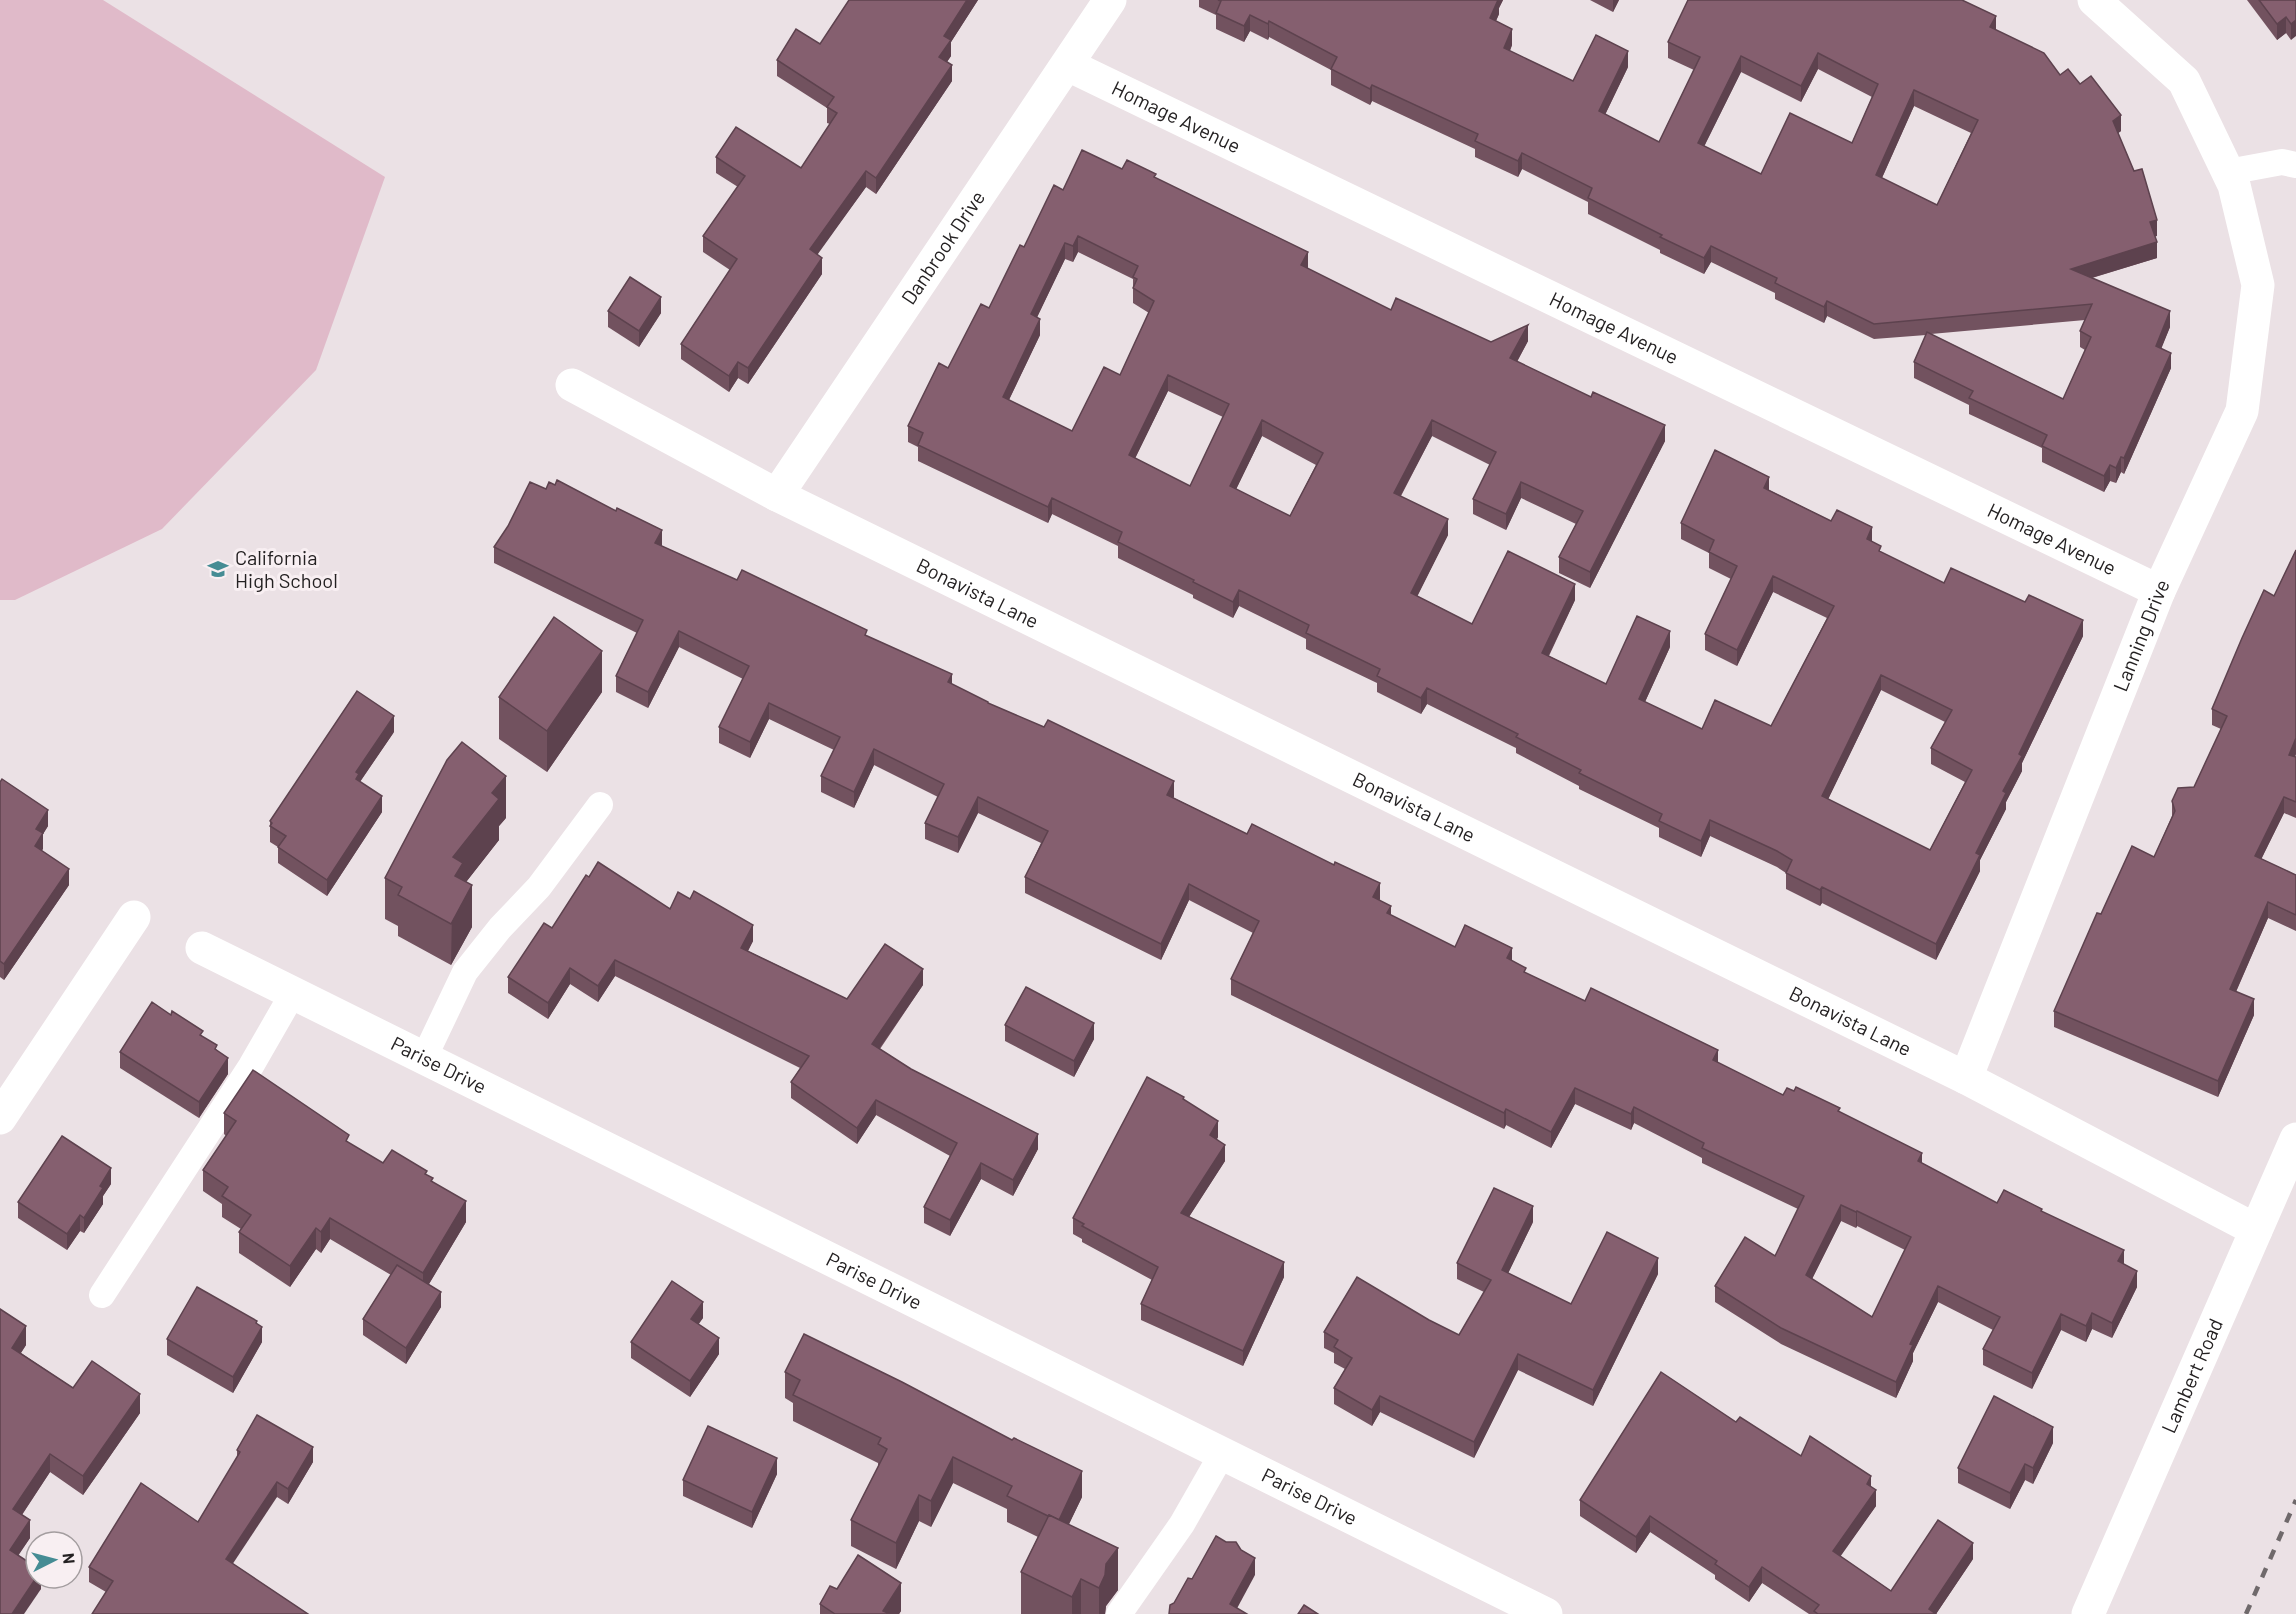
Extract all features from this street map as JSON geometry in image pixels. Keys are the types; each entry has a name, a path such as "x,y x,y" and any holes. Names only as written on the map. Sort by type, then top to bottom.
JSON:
{"street":[{"name":"Danbrook Drive","path":"777,495 1110,0"},
{"name":"Lanning Drive","path":"1966,1078 2159,591 2242,411 2258,285 2231,179 2184,81 2094,0"},
{"name":"Homage Avenue","path":"1068,65 2159,591"},
{"name":"Bonavista Lane","path":"572,385 777,495 1966,1078 2256,1230"},
{"path":"0,1118 134,917"},
{"name":"Parise Drive","path":"202,948 1546,1614"},
{"name":"Lambert Road","path":"2088,1614 2296,1139"}],"lane":[{"path":"2231,179 2282,162 2296,165"},
{"path":"424,1058 465,972 500,928 539,887 600,805"},
{"path":"102,1295 251,1066 294,993"},
{"path":"1119,1614 1182,1524 1222,1454"}],"shaded area":[{"path":"0,0 103,0 385,177 316,370 162,529 15,600 0,600"}],"building":[{"path":"849,0 967,0 944,36 951,40 939,57 952,65 876,178 866,171 810,249 822,258 748,368 738,362 729,376 681,344 737,259 703,236 745,176 716,157 736,127 801,168 837,113 827,107 834,97 777,60 796,29 820,44"},
{"path":"1218,0 1498,0 1490,18 1512,29 1504,48 1573,81 1596,35 1628,51 1599,111 1659,142 1700,57 1668,42 1688,0 1962,0 1996,16 1990,27 2044,53 2060,75 2068,69 2080,84 2091,76 2121,115 2113,121 2134,171 2142,169 2157,220 2150,222 2157,242 2071,269 2170,311 2156,346 2171,353 2124,458 2121,457 2116,468 2110,465 2104,476 2042,446 2047,435 1969,398 1973,391 1914,362 1927,332 2063,399 2091,337 2080,331 2092,304 1874,324 1827,301 1824,307 1775,283 1777,278 1711,246 1704,258 1660,237 1662,235 1588,198 1592,188 1522,153 1518,161 1475,141 1478,134 1372,85 1370,89 1331,69 1337,57 1269,21 1268,24 1250,15 1244,26 1216,13 1221,1","holes":["1818,53 1878,84 1852,143 1790,113 1761,174 1698,143 1741,56 1801,86","1914,90 1978,120 1937,205 1876,175"]},
{"path":"2259,0 2296,0 2296,20 2291,24 2286,17 2277,24"},
{"path":"1082,150 1122,169 1127,160 1156,174 1154,177 1308,252 1301,265 1391,310 1396,298 1491,342 1528,325 1510,358 1591,397 1593,392 1665,425 1590,572 1559,557 1583,511 1521,482 1506,514 1473,499 1496,452 1432,420 1394,493 1448,519 1411,593 1472,624 1508,551 1575,584 1542,653 1606,684 1637,616 1670,631 1639,699 1702,729 1715,700 1771,726 1834,606 1773,576 1737,650 1705,634 1737,566 1709,552 1714,540 1681,523 1715,450 1769,477 1764,488 1831,521 1837,510 1872,527 1867,539 1881,546 1879,551 1944,583 1951,568 2025,602 2029,595 2083,620 2019,754 2022,756 2003,791 2006,793 1976,853 1980,855 1936,944 1822,887 1820,890 1786,873 1792,860 1777,851 1710,820 1701,841 1659,821 1662,814 1579,773 1581,770 1516,737 1518,734 1427,688 1421,698 1377,676 1380,669 1306,633 1309,625 1239,590 1233,602 1118,542 1122,532 1052,498 1048,507 918,445 923,433 908,426 939,363 948,368 981,304 989,308 1020,245 1024,247 1054,185 1063,190","holes":["1078,236 1138,266 1133,277 1137,279 1133,288 1154,301 1120,375 1104,367 1072,431 1003,397 1040,319 1031,314 1065,243 1073,246","1168,375 1229,404 1190,486 1129,455","1262,420 1323,453 1290,516 1230,486","1881,675 1952,710 1931,748 1972,770 1930,850 1822,796"]},
{"path":"630,277 661,297 639,331 608,311"},
{"path":"557,480 616,511 617,508 662,530 655,543 737,580 742,570 867,630 865,635 952,674 948,682 988,703 1044,727 1048,720 1174,781 1167,795 1247,834 1252,824 1334,865 1335,862 1380,883 1373,897 1391,906 1387,913 1455,947 1465,925 1512,948 1507,958 1526,968 1524,972 1585,1001 1591,988 1718,1050 1713,1060 1783,1095 1787,1088 1794,1091 1796,1087 1840,1108 1838,1111 1922,1153 1918,1161 1997,1203 2004,1190 2042,1209 2041,1211 2124,1250 2118,1261 2137,1271 2112,1323 2092,1313 2086,1326 2061,1314 2032,1373 1983,1349 2000,1317 1938,1286 1910,1344 1913,1345 1896,1382 1781,1328 1715,1286 1745,1237 1775,1256 1804,1196 1702,1148 1704,1143 1634,1107 1631,1114 1575,1088 1551,1132 1506,1109 1504,1113 1231,979 1259,921 1189,884 1161,944 1025,877 1048,831 978,797 958,837 925,823 944,784 874,749 854,792 821,776 840,737 769,703 750,742 719,727 749,666 679,631 648,692 616,676 643,620 494,547 508,526 530,482 546,489 549,482 555,485","holes":["1841,1205 1911,1237 1872,1317 1806,1275"]},
{"path":"2296,550 2296,738 2289,755 2296,757 2296,802 2284,797 2255,856 2296,875 2296,915 2268,902 2230,989 2254,999 2218,1081 2054,1011 2097,913 2101,914 2132,846 2154,857 2175,811 2172,801 2178,788 2194,787 2227,716 2212,709 2242,638 2264,590 2274,596"},
{"path":"554,617 602,651 547,731 499,697"},
{"path":"357,691 394,716 356,772 359,774 356,779 382,796 327,880 278,847 286,836 270,826 272,823 270,821"},
{"path":"462,742 506,776 492,793 499,799 453,857 463,863 455,876 472,885 451,924 398,895 402,887 385,878 447,760"},
{"path":"2,779 48,810 36,829 43,833 35,846 69,869 4,964 0,961 0,782"},
{"path":"598,862 670,909 678,892 690,899 694,891 753,925 741,948 847,999 885,944 923,969 872,1044 911,1069 1038,1134 1013,1180 981,1163 950,1220 924,1207 957,1143 876,1100 857,1128 791,1082 809,1056 615,960 598,986 570,968 548,1003 508,977 544,923 552,928 586,875 589,877"},
{"path":"1026,987 1094,1023 1074,1061 1005,1025"},
{"path":"152,1002 171,1015 172,1011 203,1031 200,1035 217,1045 215,1049 228,1058 199,1102 120,1052"},
{"path":"253,1070 349,1135 346,1141 383,1163 392,1150 427,1171 425,1174 433,1178 431,1181 466,1201 423,1273 330,1218 321,1232 316,1228 290,1266 239,1232 251,1215 222,1196 228,1187 203,1170 236,1121 224,1113"},
{"path":"1147,1077 1184,1097 1183,1099 1218,1121 1210,1135 1225,1145 1181,1213 1284,1262 1243,1351 1141,1304 1158,1267 1082,1226 1084,1224 1073,1218"},
{"path":"62,1136 111,1168 100,1186 103,1188 84,1218 80,1215 67,1234 18,1202"},
{"path":"1494,1188 1533,1206 1502,1270 1571,1304 1607,1232 1658,1258 1593,1390 1518,1354 1474,1442 1380,1396 1372,1410 1334,1388 1352,1358 1334,1347 1338,1340 1324,1332 1357,1277 1459,1335 1491,1280 1457,1263"},
{"path":"397,1265 441,1292 406,1348 363,1319"},
{"path":"672,1281 703,1302 691,1319 719,1338 690,1381 631,1342"},
{"path":"197,1287 257,1321 256,1323 262,1327 233,1377 167,1339"},
{"path":"0,1309 26,1326 12,1348 73,1388 92,1361 140,1394 83,1476 50,1454 13,1509 30,1520 10,1550 24,1559 24,1590 28,1590 12,1614 0,1614"},
{"path":"804,1334 1012,1440 1014,1438 1082,1471 1059,1520 1007,1496 1012,1486 953,1457 931,1501 919,1495 896,1543 851,1520 887,1449 878,1444 881,1438 793,1395 800,1380 785,1372"},
{"path":"1661,1372 1736,1422 1740,1417 1801,1456 1810,1436 1871,1476 1867,1484 1876,1490 1833,1551 1891,1591 1938,1520 1973,1543 1929,1609 1936,1614 1818,1614 1814,1611 1819,1605 1762,1567 1749,1587 1715,1564 1717,1561 1650,1516 1636,1537 1580,1500"},
{"path":"1994,1396 2053,1427 2033,1468 2025,1464 2010,1493 1958,1468"},
{"path":"257,1415 313,1447 288,1489 277,1482 226,1559 308,1614 92,1614 113,1581 89,1567 141,1483 198,1522 240,1452 237,1450"},
{"path":"708,1426 777,1458 752,1512 683,1480"},
{"path":"1049,1515 1118,1548 1106,1564 1105,1575 1099,1588 1081,1579 1072,1597 1021,1572"},
{"path":"1216,1536 1226,1542 1236,1542 1241,1550 1255,1558 1230,1604 1247,1614 1169,1614 1170,1605 1174,1603 1188,1578 1192,1579"},
{"path":"858,1555 901,1583 883,1611 890,1614 835,1614 820,1604 830,1586 837,1589"},
{"path":"1304,1605 1318,1614 1298,1614"}],"railway":[{"path":"2246,1614 2296,1500"}],"place":[{"name":"California High School","path":"218,569"}]}
